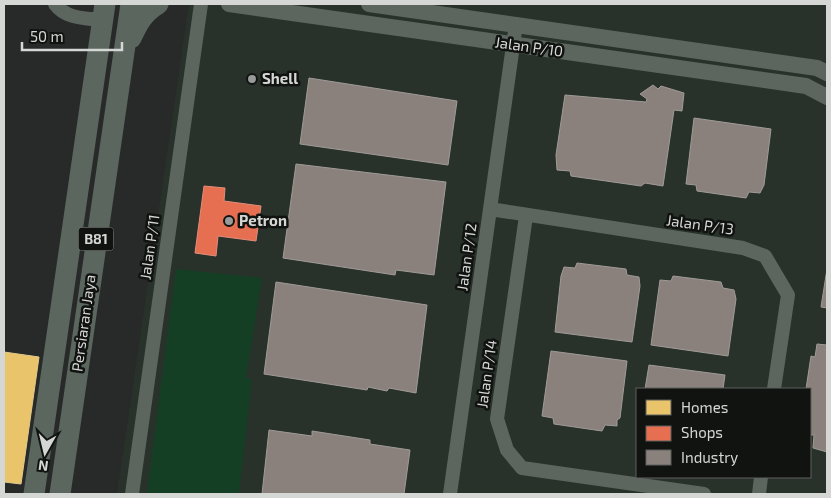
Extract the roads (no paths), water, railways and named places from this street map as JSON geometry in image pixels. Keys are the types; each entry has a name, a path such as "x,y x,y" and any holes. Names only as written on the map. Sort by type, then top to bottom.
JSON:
{"main road":[{"name":"Persiaran Jaya","path":"60,494 131,4"},
{"path":"122,61 138,22 147,11 158,4"},
{"name":"Persiaran Jaya","path":"34,494 103,12"}],"street":[{"path":"55,4 60,11 70,16 103,12"},
{"name":"Jalan P/11","path":"132,494 201,4"},
{"name":"Jalan P/10","path":"229,4 806,86 827,97"},
{"name":"Jalan P/10","path":"369,4 816,68 827,73"},
{"name":"Jalan P/12","path":"450,494 516,24"},
{"name":"Jalan P/13","path":"490,209 743,248 765,256 788,295 774,388"},
{"name":"Jalan P/14","path":"526,216 496,419 507,450 522,468 704,494"},
{"path":"758,494 761,478"}],"place":[{"name":"Shell","path":"252,79"},
{"name":"Petron","path":"229,221"}]}
